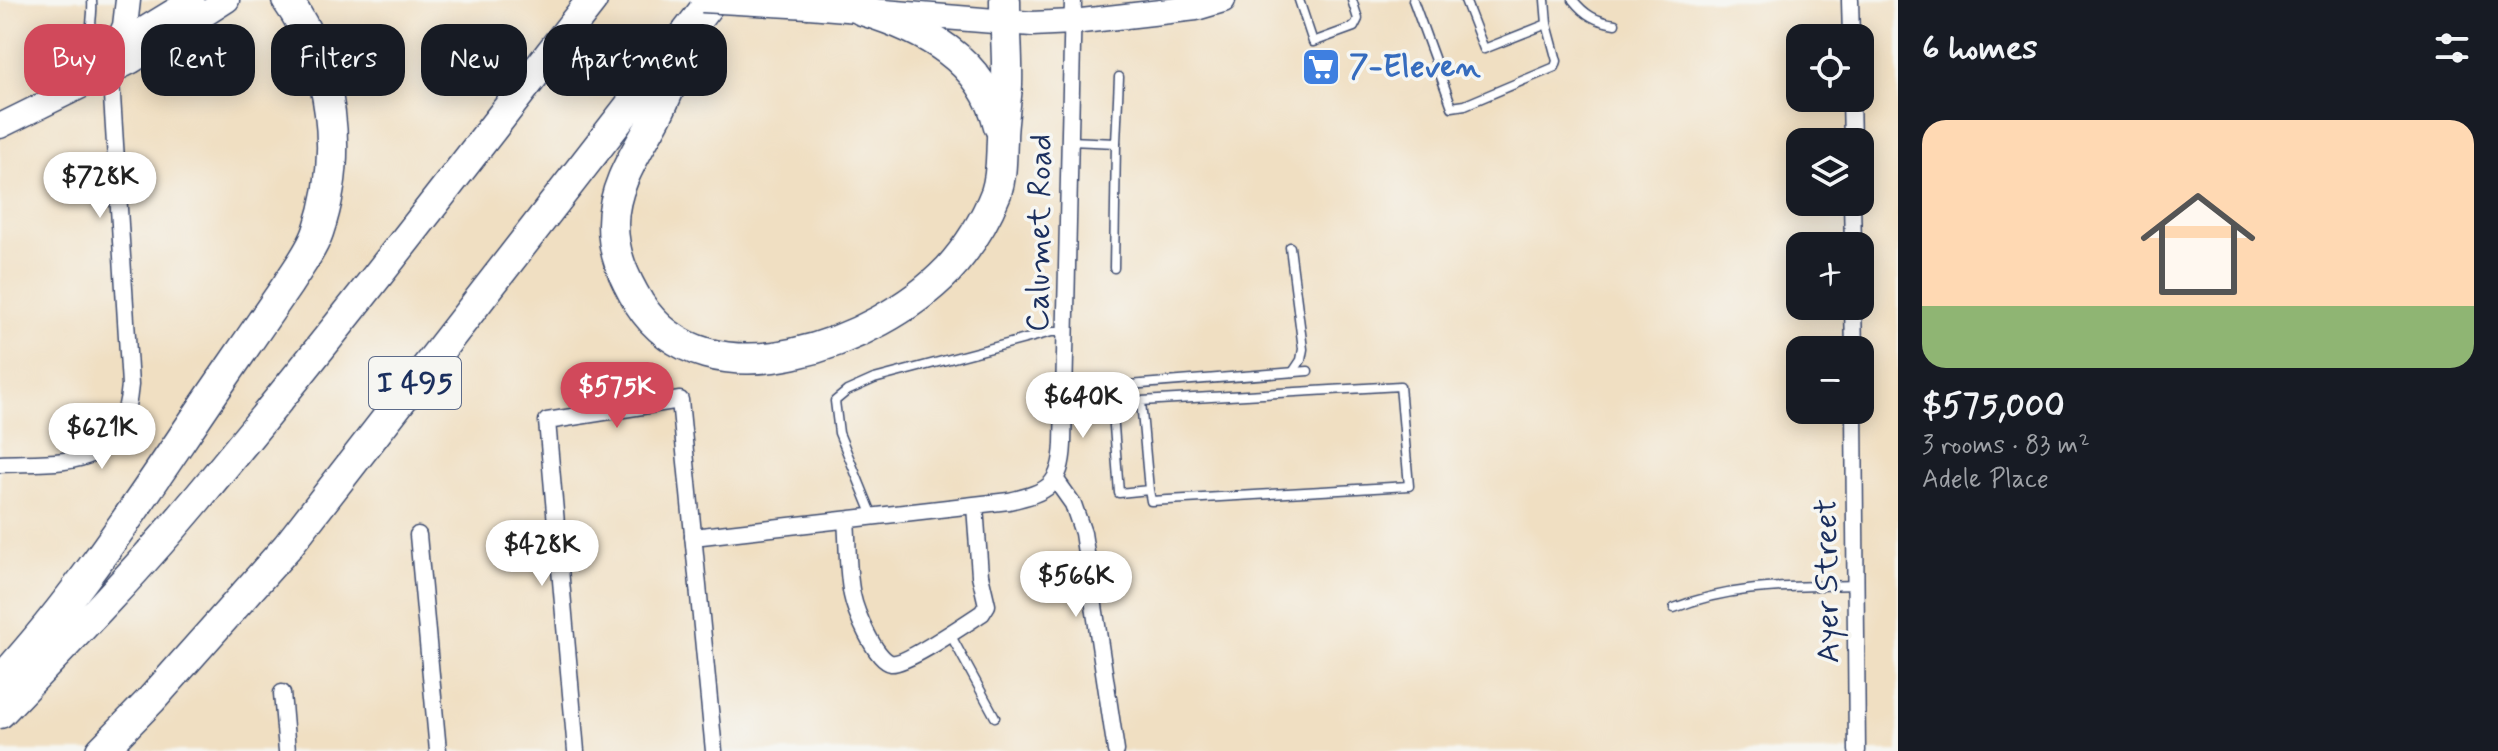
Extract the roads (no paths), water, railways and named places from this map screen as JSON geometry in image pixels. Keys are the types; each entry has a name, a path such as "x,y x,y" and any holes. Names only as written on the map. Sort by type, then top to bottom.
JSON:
{"highway":[{"path":"0,681 49,625 113,537 257,329 318,233 331,177 334,128 316,56 287,0"},
{"name":"I 495","path":"0,713 195,501 310,361 592,0"},
{"path":"706,4 658,112 622,182 613,222 614,248 631,290 645,312 675,341 728,358 765,358 820,347 887,317 916,298 947,271 970,243 997,190 1002,160 1007,83 1005,12"},
{"name":"I 495","path":"101,751 198,648 296,536 706,4"},
{"path":"862,10 923,34 947,47 968,66 991,100 1002,140"}],"main road":[{"path":"125,26 128,0"},
{"path":"125,45 192,0"},
{"path":"125,60 132,61 227,0"},
{"path":"706,4 809,6 940,15 1196,8 1223,0"},
{"path":"0,119 40,96"},
{"path":"0,126 47,96"}],"street":[{"path":"1850,0 1851,24"},
{"name":"Calumet Road","path":"1056,480 1062,459 1073,11"},
{"path":"0,464 71,461 98,451 110,441 126,414 130,385 111,96"},
{"path":"576,751 547,421 680,400 714,751"},
{"name":"Ayer Street","path":"1854,424 1857,751"},
{"path":"693,537 975,506 1034,495 1056,480 1073,504 1083,533 1116,751"},
{"path":"846,520 852,595 879,655 888,663 895,663 982,613 987,605 980,575 975,506"},
{"path":"418,535 438,751"},
{"path":"282,693 287,751"}],"lane":[{"path":"91,24 92,0"},
{"path":"1299,0 1313,42 1354,27 1358,19 1352,0"},
{"path":"1413,0 1452,107 1465,105 1555,67 1557,61 1547,24 1545,0"},
{"path":"1465,0 1484,49 1547,24"},
{"path":"1573,0 1597,21 1615,24"},
{"path":"1114,268 1119,77"},
{"path":"1070,141 1116,143"},
{"path":"1290,247 1303,349 1301,360 1293,372"},
{"path":"873,517 839,433 835,401 847,391 874,379 1052,332 1066,332"},
{"path":"1064,390 1308,371"},
{"path":"1111,386 1119,493 1149,490"},
{"path":"1400,386 1409,486 1151,501 1149,490 1141,401 1400,386"},
{"path":"1674,608 1705,596 1759,587 1856,585"},
{"path":"950,633 995,717"}],"place":[{"name":"7-Eleven","path":"1321,67"}]}
